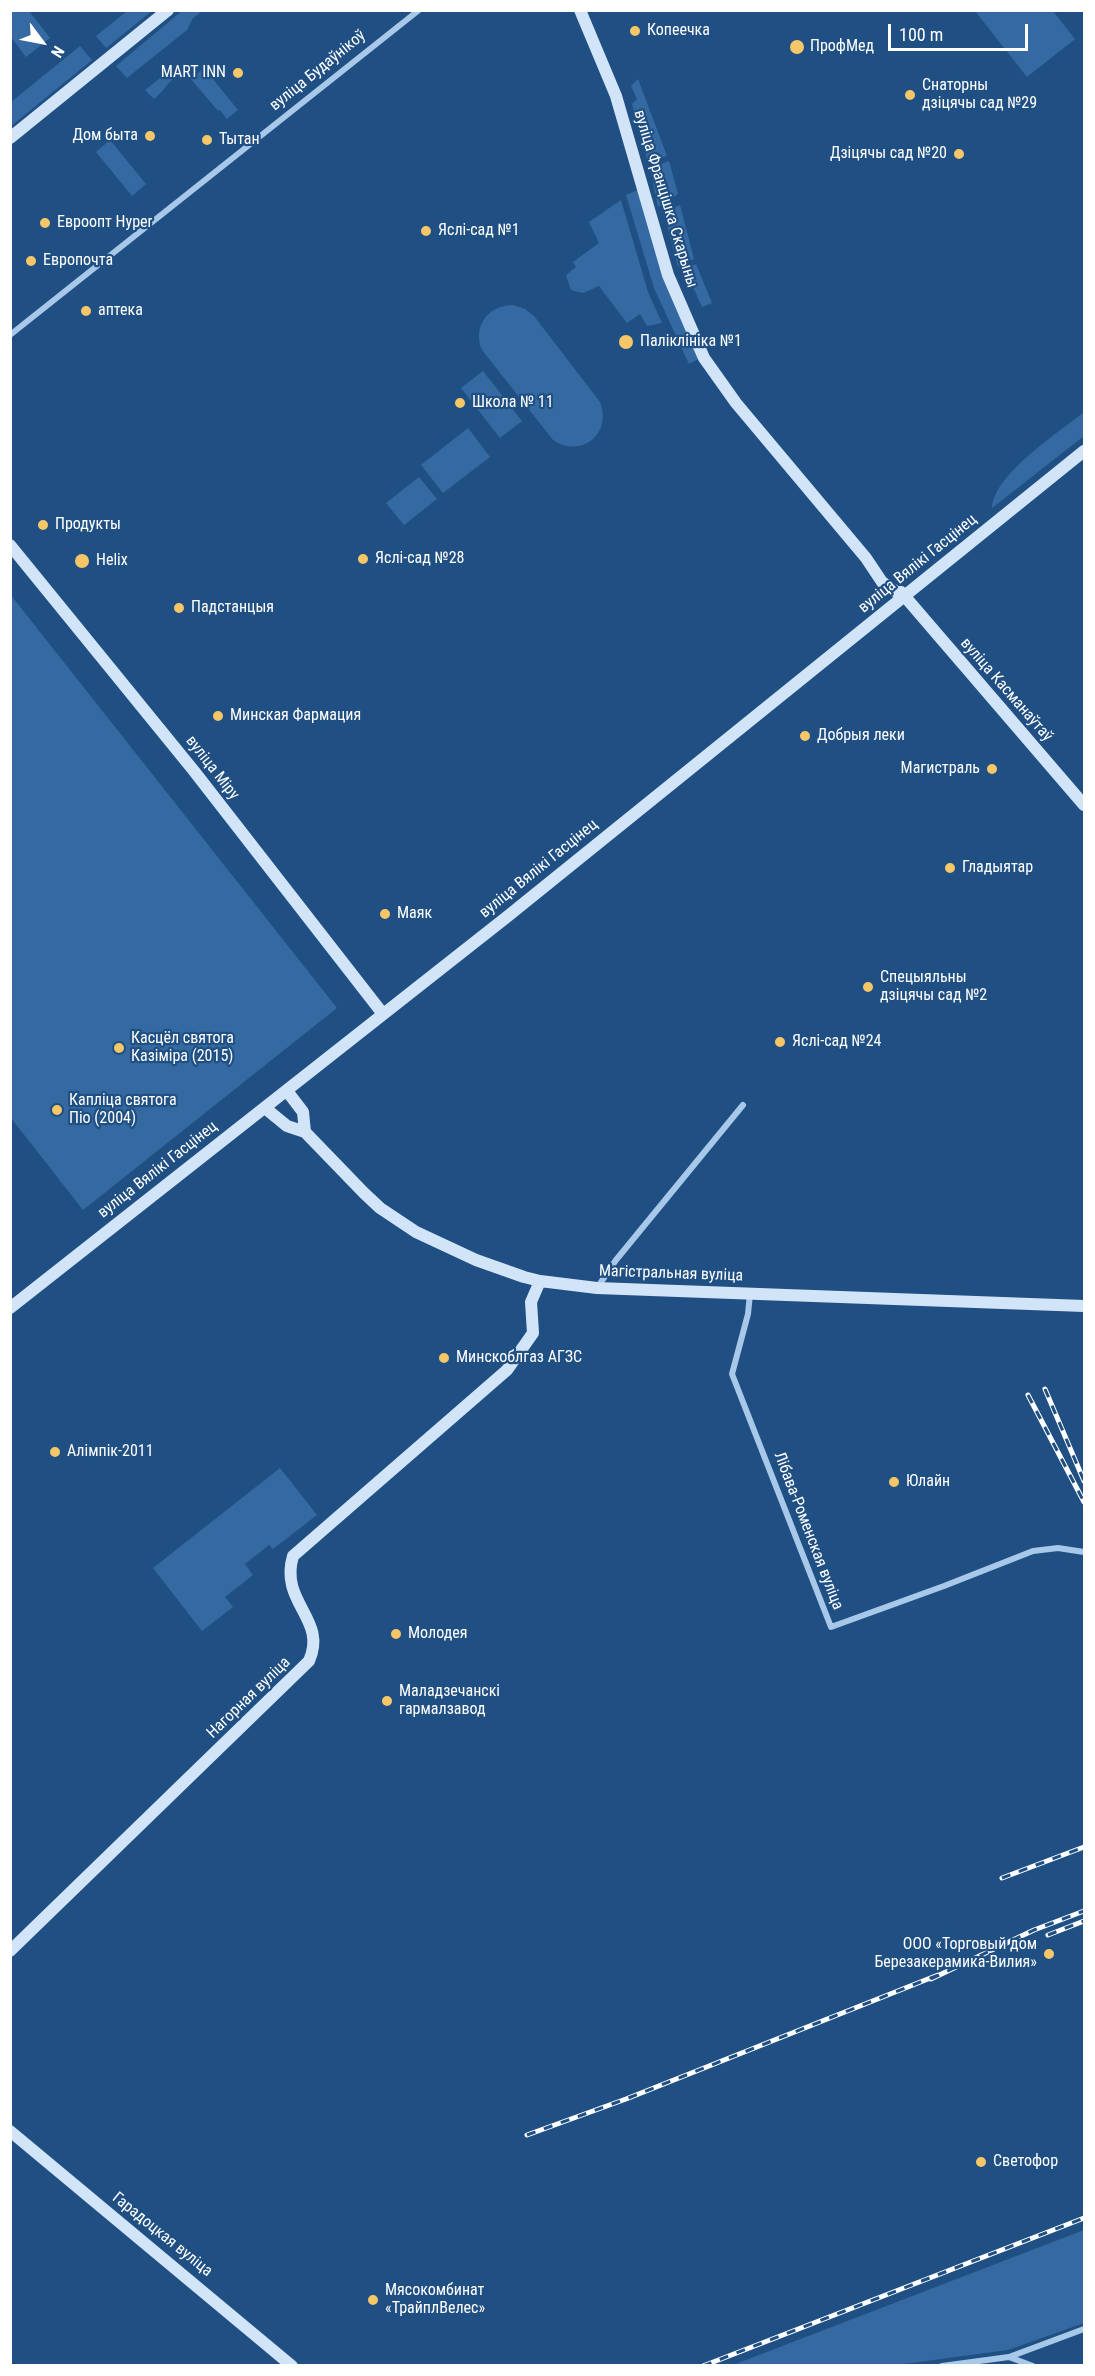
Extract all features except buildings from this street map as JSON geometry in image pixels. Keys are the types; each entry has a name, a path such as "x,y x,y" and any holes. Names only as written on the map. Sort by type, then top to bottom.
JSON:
{"main road":[{"path":"10,138 168,10"},
{"name":"вуліца Францішка Скарыны","path":"580,10 616,96 668,275 704,358 736,403 866,558 889,576 904,597"},
{"name":"вуліца Вялікі Гасцінец","path":"10,1308 288,1091 1084,451"},
{"name":"вуліца Міру","path":"10,545 194,771 383,1014"},
{"name":"вуліца Касманаўтаў","path":"904,597 1084,805"},
{"path":"265,1108 287,1126 305,1132 303,1112 288,1091"},
{"name":"Магістральная вуліца","path":"305,1132 380,1208 416,1232 476,1260 540,1281 597,1288 1084,1306"},
{"name":"Нагорная вуліца","path":"10,1951 309,1661 314,1648 313,1630 290,1587 290,1566 293,1556 507,1370 533,1333 531,1302 540,1281"},
{"name":"Гарадоцкая вуліца","path":"10,2131 292,2366"}],"street":[{"name":"вуліца Будаўнікоў","path":"10,335 419,10"},
{"path":"597,1288 616,1260 743,1106"},
{"name":"Лібава-Роменская вуліца","path":"750,1293 748,1314 732,1374 831,1627 1034,1551 1058,1548 1084,1552"},
{"path":"942,2366 1009,2356 1084,2329"},
{"path":"1009,2356 1033,2366"}],"shaded area":[{"path":"183,10 202,11 193,18 187,30 127,78 116,66"},
{"path":"11,11 29,11 50,38 26,57 11,37"},
{"path":"127,11 152,11 106,48 96,36"},
{"path":"975,11 1053,11 1075,39 1027,77"},
{"path":"80,46 92,60 11,126 11,102"},
{"path":"173,68 178,74 154,99 145,90"},
{"path":"204,68 238,110 227,119 191,79"},
{"path":"638,79 667,156 648,162 632,104 637,99 631,86"},
{"path":"110,140 146,184 132,196 96,152"},
{"path":"669,161 678,194 658,207 650,168"},
{"path":"638,190 700,358 689,364 654,288 626,195"},
{"path":"621,200 648,292 662,323 647,326 640,314 627,323 599,286 583,293 571,290 566,275 576,267 573,262 599,243 589,222"},
{"path":"680,205 694,259 678,267 664,213"},
{"path":"696,264 712,303 702,307 685,269"},
{"path":"513,305 525,309 534,316 600,402 603,414 602,424 592,440 583,445 574,447 553,440 482,350 479,333 484,319 496,309"},
{"path":"483,371 522,421 500,438 461,388"},
{"path":"1084,412 1084,436 992,508 995,495 1015,468"},
{"path":"468,428 490,457 443,493 421,465"},
{"path":"419,477 437,499 404,525 386,503"},
{"path":"10,594 337,1008 83,1210 11,1118"},
{"path":"280,1468 317,1515 273,1549 269,1545 245,1564 253,1575 225,1597 233,1607 202,1631 153,1568"},
{"path":"1084,2230 1084,2323 1008,2350 896,2365 733,2365"}],"railway":[{"path":"1045,1389 1084,1481"},
{"path":"1028,1395 1084,1502"},
{"path":"1002,1878 1084,1847"},
{"path":"931,1979 1034,1930 1084,1911"},
{"path":"1048,1935 1084,1921"},
{"path":"527,2135 626,2099 938,1975"},
{"path":"703,2366 1084,2218"}],"place":[{"name":"Копеечка","path":"635,31"},
{"name":"ПрофМед","path":"797,47"},
{"name":"MART INN","path":"238,73"},
{"name":"Снаторны дзіцячы сад №29","path":"910,95"},
{"name":"Дом быта","path":"150,136"},
{"name":"Тытан","path":"207,140"},
{"name":"Дзіцячы сад №20","path":"959,154"},
{"name":"Евроопт Hyper","path":"45,223"},
{"name":"Яслі-сад №1","path":"426,231"},
{"name":"Европочта","path":"31,261"},
{"name":"аптека","path":"86,311"},
{"name":"Паліклініка №1","path":"626,342"},
{"name":"Школа № 11","path":"460,403"},
{"name":"Продукты","path":"43,525"},
{"name":"Яслі-сад №28","path":"363,559"},
{"name":"Helix","path":"82,561"},
{"name":"Падстанцыя","path":"179,608"},
{"name":"Минская Фармация","path":"218,716"},
{"name":"Добрыя леки","path":"805,736"},
{"name":"Магистраль","path":"992,769"},
{"name":"Гладыятар","path":"950,868"},
{"name":"Маяк","path":"385,914"},
{"name":"Спецыяльны дзіцячы сад №2","path":"868,987"},
{"name":"Яслі-сад №24","path":"780,1042"},
{"name":"Касцёл святога Казіміра (2015)","path":"119,1048"},
{"name":"Капліца святога Піо (2004)","path":"57,1110"},
{"name":"Минскоблгаз АГЗС","path":"444,1358"},
{"name":"Алімпік-2011","path":"55,1452"},
{"name":"Юлайн","path":"894,1482"},
{"name":"Молодея","path":"396,1634"},
{"name":"Маладзечанскі гармалзавод","path":"387,1701"},
{"name":"ООО «Торговый дом Березакерамика-Вилия»","path":"1049,1954"},
{"name":"Светофор","path":"981,2162"},
{"name":"Мясокомбинат «ТрайплВелес»","path":"373,2300"}]}
